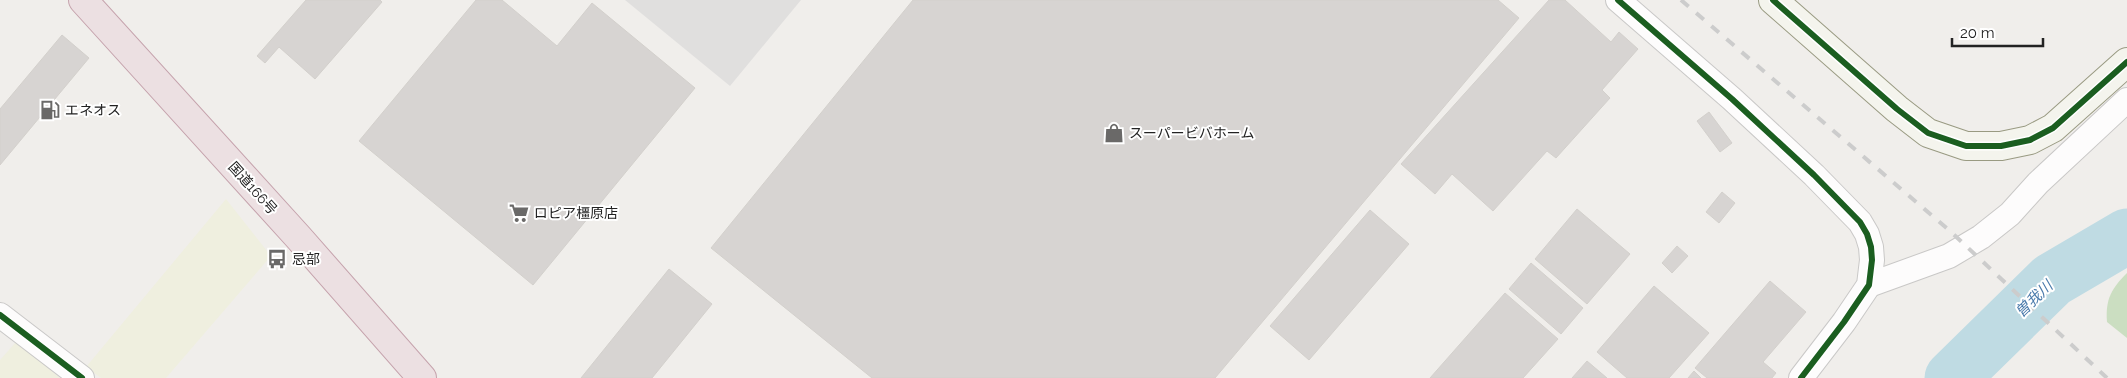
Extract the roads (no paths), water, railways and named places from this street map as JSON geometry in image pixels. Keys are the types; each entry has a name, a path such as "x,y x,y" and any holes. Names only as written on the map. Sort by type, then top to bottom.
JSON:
{"highway":[{"name":"国道166号","path":"83,0 299,238 422,378"}],"street":[{"path":"1618,0 1771,134 1860,222 1871,247 1872,272 1868,285 1844,322 1800,378"},
{"path":"1772,0 1897,109 1928,133 1966,146 2001,146 2030,140 2053,128 2127,62"},
{"path":"1868,285 1949,256 1981,237 2010,214 2038,183 2127,100"},
{"path":"0,315 82,378"}],"waterway":[{"name":"曽我川","path":"1952,378 2052,280 2127,236"}],"railway":[{"path":"1681,0 1950,231 2107,378"}],"place":[{"name":"エネオス","path":"50,110"},
{"name":"スーパービバホーム","path":"1114,133"},
{"name":"ロピア橿原店","path":"519,213"},
{"name":"忌部","path":"277,259"}]}
